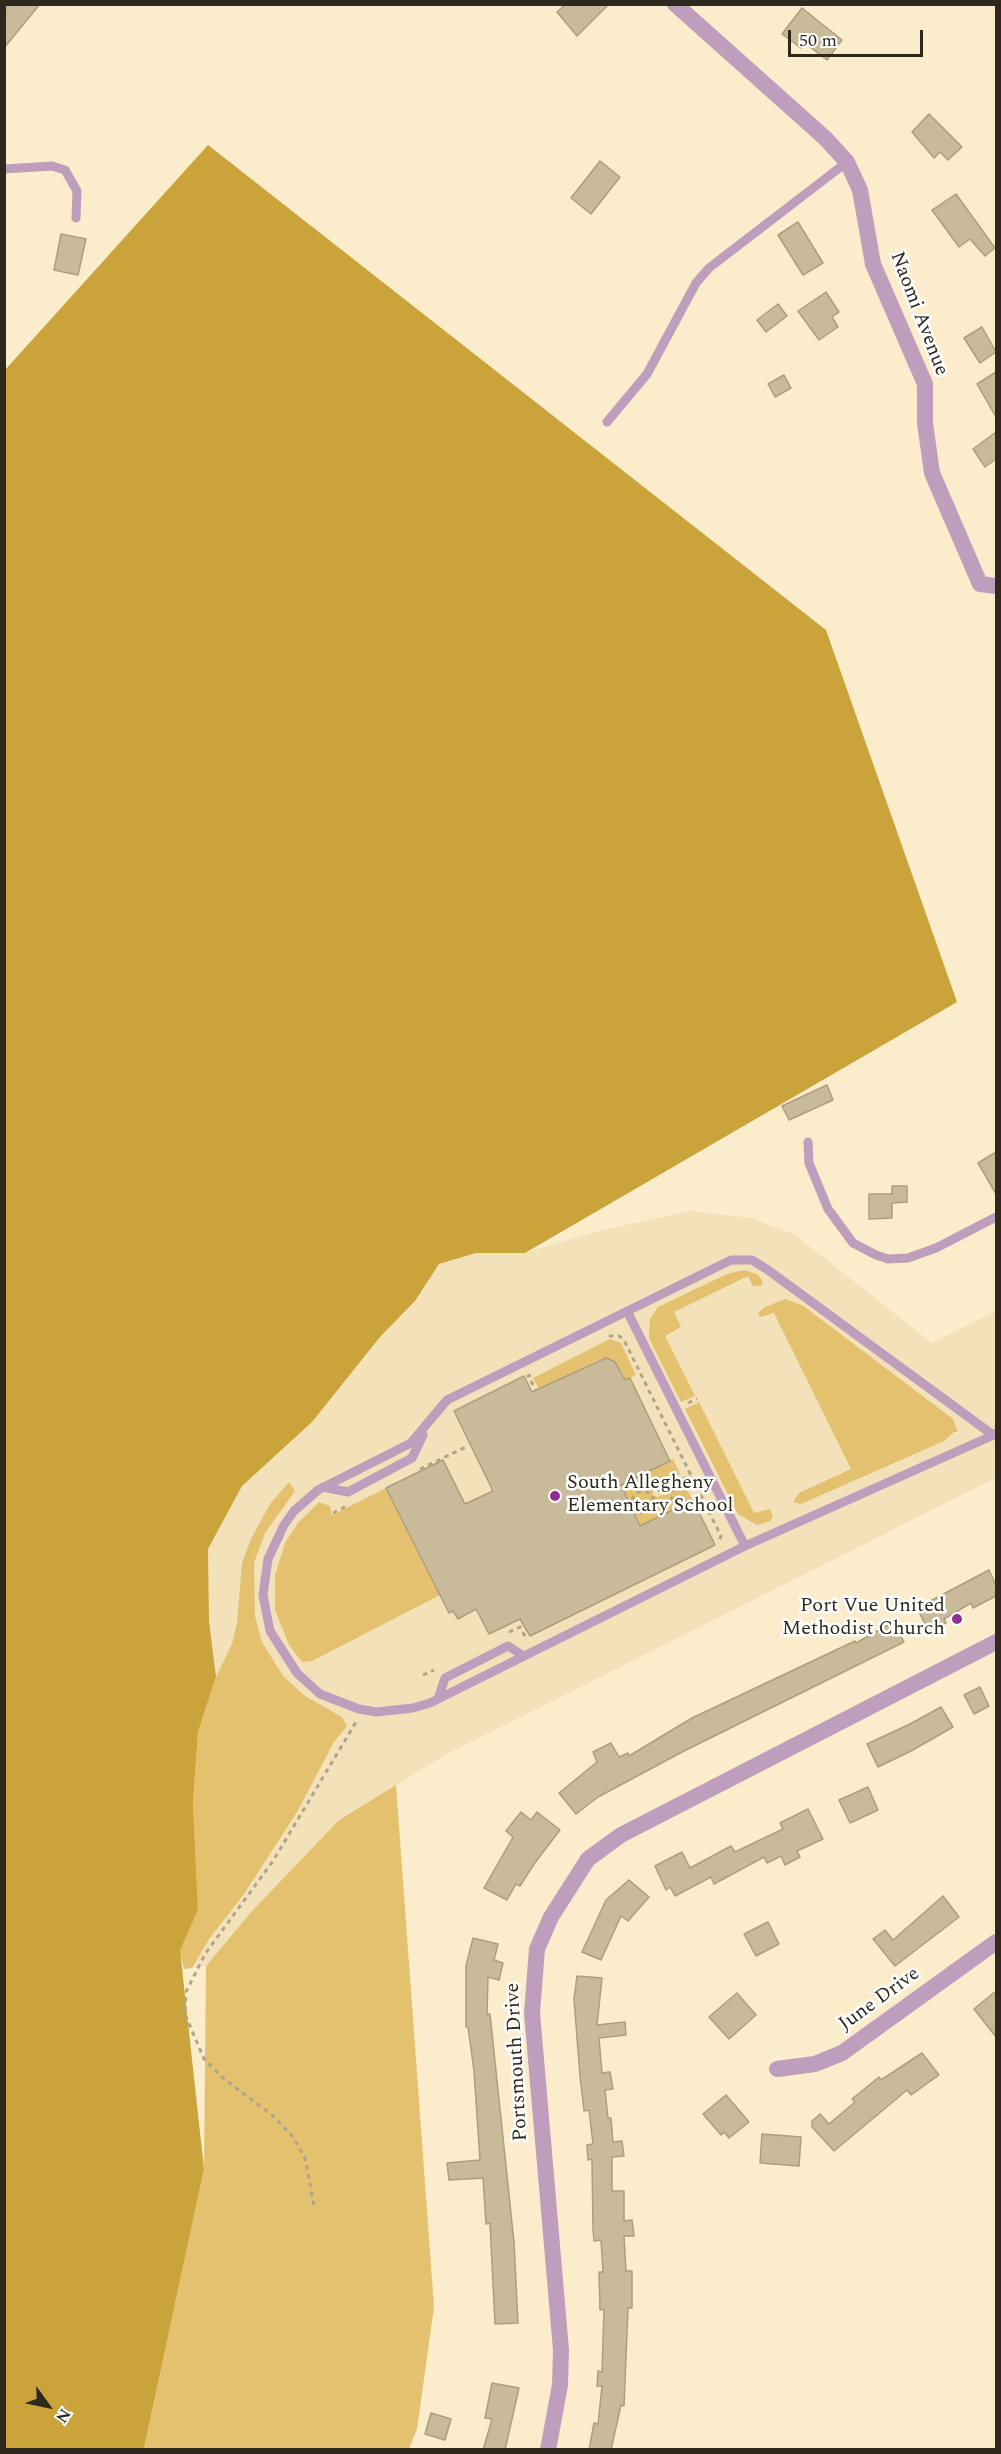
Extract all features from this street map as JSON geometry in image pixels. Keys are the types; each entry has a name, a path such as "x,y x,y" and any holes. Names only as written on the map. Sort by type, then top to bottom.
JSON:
{"street":[{"name":"Naomi Avenue","path":"675,4 825,138 847,162 860,190 873,264 925,384 925,423 932,473 980,584 996,586"},
{"name":"Portsmouth Drive","path":"548,2450 560,2385 561,2350 532,2013 537,1949 551,1917 588,1858 621,1835 996,1642"},
{"name":"June Drive","path":"777,2069 815,2064 842,2053 996,1942"}],"lane":[{"path":"607,422 647,374 696,283 709,268 847,162"},
{"path":"4,169 52,166 66,170 77,192 76,218"},
{"path":"808,1142 809,1163 828,1209 854,1242 876,1255 888,1259 908,1258 936,1248 996,1217"},
{"path":"731,1260 752,1260 796,1288 995,1434 745,1546 438,1699 413,1708 395,1711 363,1710 320,1694 308,1686 278,1646 270,1631 266,1612 263,1595 264,1576 274,1542 294,1511 323,1487 411,1443 432,1416 447,1400 731,1260"},
{"path":"627,1311 745,1546"},
{"path":"323,1487 348,1492 412,1458 432,1416"},
{"path":"438,1699 445,1678 508,1646 525,1656"}],"path":[{"path":"599,1341 609,1336 619,1336 624,1340 721,1536 717,1547"},
{"path":"536,1390 528,1376 538,1371"},
{"path":"684,1405 697,1399"},
{"path":"658,1491 691,1475"},
{"path":"653,1503 668,1502 672,1498 675,1483"},
{"path":"639,1490 644,1490 651,1494 653,1503 652,1510 643,1515 634,1509 632,1497 639,1490"},
{"path":"500,1636 520,1627 527,1640 538,1635"},
{"path":"423,1675 442,1665"},
{"path":"314,2205 305,2158 292,2137 272,2115 223,2078 204,2059 184,2014 186,1992 205,1954 273,1861 363,1710"}],"shaded area":[{"path":"208,145 826,630 957,1002 525,1253 476,1253 439,1264 415,1301 380,1337 312,1422 242,1486 208,1549 209,1621 216,1677 198,1732 193,1803 198,1910 180,1950 204,2169 144,2449 5,2449 5,370"},
{"path":"691,1211 751,1218 794,1234 932,1343 996,1311 996,1478 447,1754 339,1820 252,1911 206,1966 184,1969 198,1910 193,1803 216,1677 209,1621 208,1549 242,1486 312,1421 380,1337 415,1301 439,1264 476,1253 525,1253 598,1231"},
{"path":"744,1270 757,1274 763,1282 761,1286 753,1286 748,1276 674,1312 681,1327 665,1336 695,1396 681,1402 649,1338 650,1319 658,1307 727,1274"},
{"path":"785,1299 802,1305 953,1419 958,1432 954,1432 944,1441 801,1504 793,1502 799,1493 851,1469 774,1313 761,1317 758,1314 763,1308"},
{"path":"610,1339 621,1343 636,1375 625,1380 615,1362 601,1359 539,1389 533,1378"},
{"path":"699,1402 754,1513 770,1509 773,1517 770,1521 757,1525 738,1514 685,1409"},
{"path":"673,1459 680,1474 653,1488 653,1495 658,1497 684,1484 693,1500 630,1531 622,1516 633,1510 621,1485"},
{"path":"289,1482 295,1491 265,1533 254,1563 255,1616 262,1642 283,1676 305,1696 342,1717 347,1726 334,1742 297,1812 244,1894 209,1939 192,1968 184,1969 179,1950 198,1910 193,1803 198,1732 216,1677 232,1644 237,1623 242,1563 251,1539 270,1504"},
{"path":"386,1488 440,1595 312,1661 302,1662 289,1645 275,1610 275,1575 285,1543 298,1523 319,1502 330,1506 332,1515"},
{"path":"396,1785 434,2307 417,2429 409,2449 144,2450 204,2169 206,1966 252,1911 339,1820"}],"building":[{"path":"10,4 40,4 4,48 4,11"},
{"path":"566,4 609,4 577,36 557,12"},
{"path":"802,8 842,40 827,60 805,43 801,48 782,34"},
{"path":"929,114 962,147 948,160 940,152 934,158 912,132"},
{"path":"600,161 620,177 591,214 571,198"},
{"path":"956,194 995,248 985,256 970,239 959,247 932,210"},
{"path":"798,222 823,263 803,275 778,235"},
{"path":"61,234 86,239 78,275 54,270"},
{"path":"826,292 839,312 832,317 838,327 819,340 798,311"},
{"path":"778,304 787,316 766,332 757,320"},
{"path":"982,327 996,352 980,363 964,338"},
{"path":"996,372 996,417 977,384"},
{"path":"784,375 791,388 775,397 768,384"},
{"path":"996,432 996,459 985,467 973,449"},
{"path":"827,1085 833,1100 789,1120 782,1106"},
{"path":"996,1152 996,1194 978,1163"},
{"path":"892,1186 907,1186 907,1202 892,1203 892,1218 869,1219 869,1194 892,1194"},
{"name":"South Allegheny Elementary School","path":"606,1358 615,1362 625,1380 630,1378 670,1461 621,1485 640,1526 693,1500 715,1545 530,1636 520,1619 489,1634 476,1609 458,1619 453,1611 449,1613 386,1488 443,1460 465,1504 493,1491 454,1411 524,1376 532,1392"},
{"path":"989,1570 996,1585 996,1596 973,1608 971,1603 944,1619 946,1623 929,1632 917,1608"},
{"path":"893,1622 904,1642 684,1751 598,1797 576,1814 559,1793 597,1762 593,1752 611,1743 619,1757 628,1753 629,1756 692,1718 855,1641 856,1643"},
{"path":"980,1687 989,1706 974,1714 964,1695"},
{"path":"941,1707 953,1727 878,1767 867,1744"},
{"path":"868,1787 878,1810 850,1823 839,1800"},
{"path":"808,1809 823,1839 797,1851 800,1857 785,1865 781,1856 767,1863 764,1857 714,1884 711,1877 675,1896 670,1887 666,1890 655,1866 682,1852 690,1868 731,1846 735,1852 783,1829 780,1823"},
{"path":"521,1812 531,1820 537,1812 560,1830 520,1886 516,1884 507,1900 484,1888 513,1837 506,1831"},
{"path":"629,1880 649,1897 628,1921 621,1916 601,1960 582,1952 606,1900"},
{"path":"943,1896 959,1917 895,1966 873,1939 885,1930 893,1940"},
{"path":"768,1922 779,1944 756,1956 744,1934"},
{"path":"473,1938 498,1944 494,1960 503,1963 499,1980 488,1977 487,2014 490,2014 514,2242 518,2323 495,2324 490,2223 486,2224 483,2178 449,2180 447,2163 480,2160 474,2071 468,2027 466,2027 466,1966"},
{"path":"577,1976 602,1978 597,2025 625,2022 626,2035 599,2038 602,2073 610,2072 613,2089 605,2090 613,2142 622,2141 624,2156 612,2157 612,2191 624,2191 624,2221 632,2220 634,2236 624,2236 626,2271 632,2271 632,2308 628,2308 624,2406 621,2405 611,2450 589,2450 594,2423 598,2424 602,2386 597,2386 598,2371 602,2372 604,2309 600,2310 599,2272 603,2272 601,2240 594,2241 592,2159 588,2160 587,2145 593,2144 589,2110 584,2111 580,2076 574,1999"},
{"path":"996,1991 996,2037 974,2009"},
{"path":"737,1993 756,2015 729,2039 709,2017"},
{"path":"922,2053 939,2075 911,2095 907,2090 834,2151 812,2127 812,2121 820,2114 829,2124 855,2102 852,2099 879,2077 881,2080"},
{"path":"726,2095 749,2122 729,2138 724,2132 721,2135 703,2114"},
{"path":"762,2134 801,2137 799,2166 760,2163"},
{"path":"492,2383 519,2388 505,2450 483,2450 492,2419 485,2418"},
{"path":"431,2413 451,2419 445,2440 425,2434"}],"place":[{"name":"South Allegheny Elementary School","path":"555,1496"},
{"name":"Port Vue United Methodist Church","path":"957,1619"}]}
